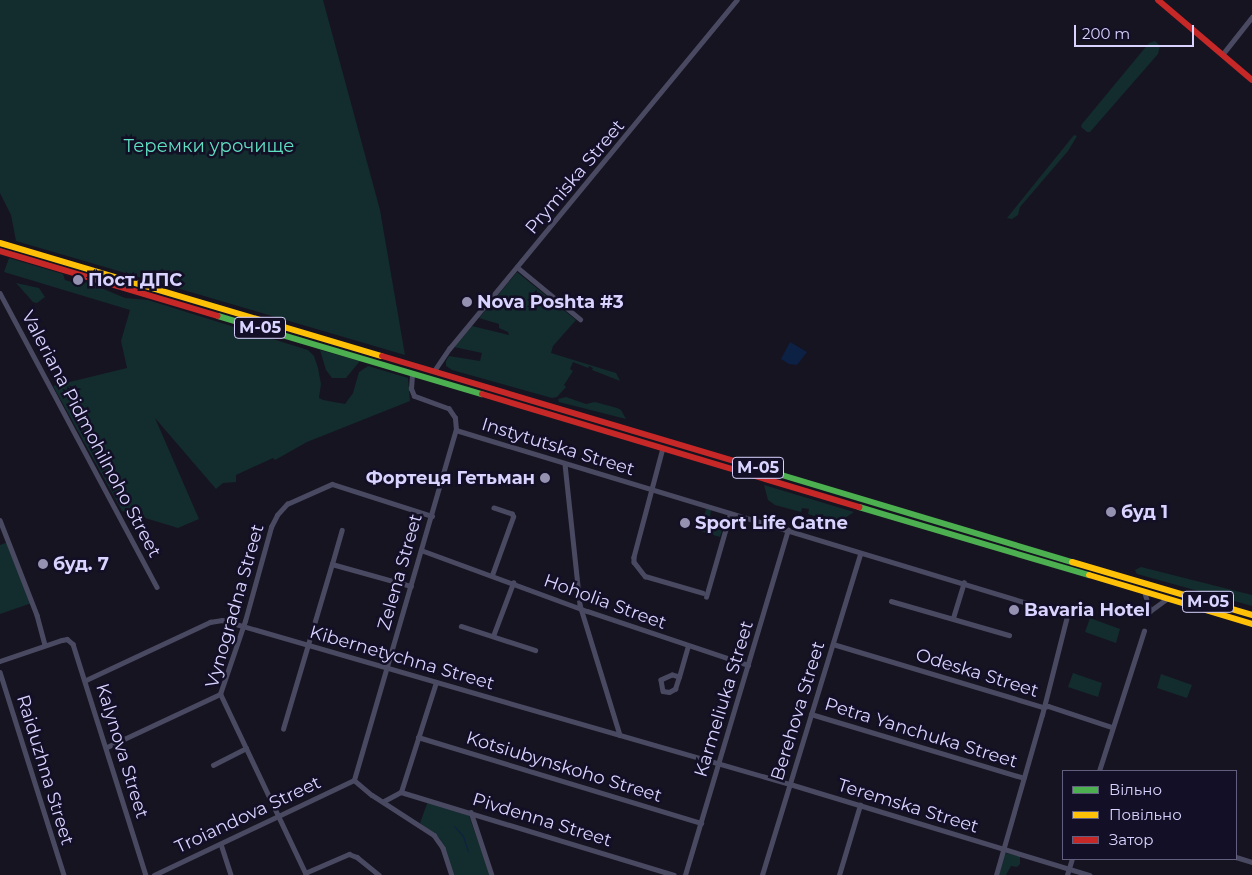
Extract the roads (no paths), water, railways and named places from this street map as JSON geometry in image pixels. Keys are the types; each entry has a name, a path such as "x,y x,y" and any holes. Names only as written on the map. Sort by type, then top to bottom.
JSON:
{"main road":[{"path":"1158,0 1252,80"},
{"name":"М-05","path":"0,243 1252,615"},
{"name":"М-05","path":"0,251 1252,624"}],"street":[{"name":"Prymiska Street","path":"434,371 441,358 735,1"},
{"path":"1222,55 1252,17"},
{"path":"517,267 580,319"},
{"name":"Valeriana Pidmohilnoho Street","path":"0,293 157,588"},
{"path":"412,374 411,389 414,396 449,409 455,418 456,430"},
{"name":"Instytutska Street","path":"456,430 651,491 788,530 860,554 1068,615"},
{"name":"Zelena Street","path":"354,780 456,430"},
{"path":"651,491 663,448"},
{"path":"565,464 581,608 620,735"},
{"name":"Vynogradna Street","path":"305,874 220,694 243,626 271,527 277,515 287,504 332,484 432,516"},
{"name":"Instytutska Street","path":"651,491 634,562 645,576 705,595 730,514"},
{"path":"492,575 513,517 512,514 494,508"},
{"path":"0,520 46,645 0,661"},
{"path":"283,729 342,530"},
{"name":"Karmeliuka Street","path":"685,875 788,530"},
{"name":"Hoholia Street","path":"422,550 688,646 748,665"},
{"name":"Berehova Street","path":"762,875 860,554"},
{"path":"332,564 411,586"},
{"path":"493,636 513,583"},
{"path":"953,618 964,583"},
{"path":"1145,592 1150,611 1167,599"},
{"path":"891,601 1009,635"},
{"path":"996,875 1070,608"},
{"name":"Kibernetychna Street","path":"86,680 210,622 222,620 719,764"},
{"path":"461,626 535,650"},
{"path":"1099,770 1144,631"},
{"name":"Kalynova Street","path":"46,645 67,639 75,648 146,875"},
{"name":"Odeska Street","path":"833,644 1043,708 1048,706 1112,727"},
{"path":"679,677 672,676 662,680 662,691 672,692 679,677 688,646"},
{"name":"Raiduzhna Street","path":"0,672 64,875"},
{"path":"384,801 401,792 436,682"},
{"path":"107,747 220,694"},
{"name":"Petra Yanchuka Street","path":"811,714 1024,778"},
{"name":"Kotsiubynskoho Street","path":"418,737 701,823"},
{"path":"213,765 246,748"},
{"name":"Teremska Street","path":"719,764 1090,875"},
{"path":"354,780 372,795 384,801 439,840 452,875"},
{"name":"Troiandova Street","path":"154,875 354,780"},
{"name":"Pivdenna Street","path":"401,792 674,875"},
{"path":"839,875 860,805"},
{"path":"471,812 492,875"},
{"path":"221,844 231,875"},
{"path":"305,874 350,854 357,857 379,875"},
{"path":"1237,857 1252,862"},
{"path":"1067,875 1072,860"}],"water":[{"path":"790,342 807,352 797,365 789,364 781,359"}],"waterway":[{"path":"454,826 463,836 468,851"}],"place":[{"name":"Пост ДПС","path":"78,280"},
{"name":"Nova Poshta #3","path":"467,302"},
{"name":"Фортеця Гетьман","path":"545,478"},
{"name":"буд 1","path":"1111,512"},
{"name":"Sport Life Gatne","path":"685,523"},
{"name":"буд. 7","path":"43,564"},
{"name":"Bavaria Hotel","path":"1014,610"}],"park label":[{"name":"Теремки урочище","path":"209,146"}]}
